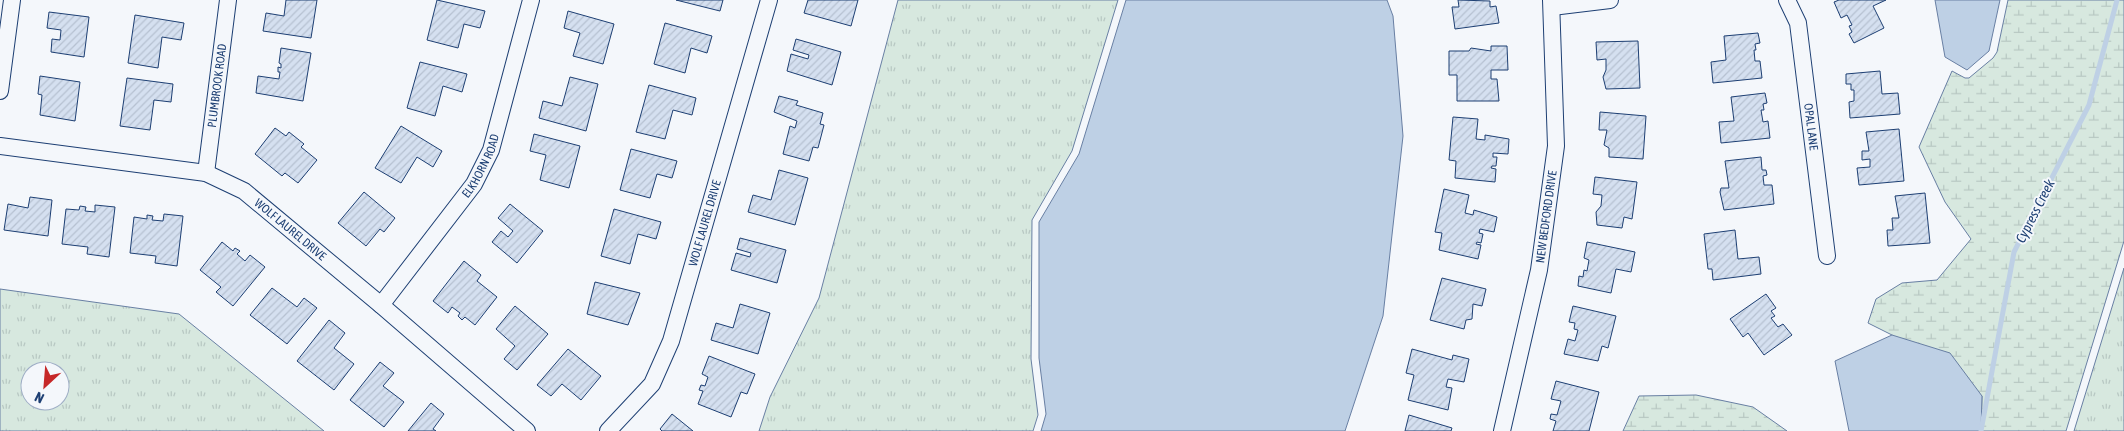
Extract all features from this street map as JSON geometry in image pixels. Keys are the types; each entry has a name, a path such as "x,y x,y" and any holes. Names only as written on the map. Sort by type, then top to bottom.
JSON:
{"street":[{"path":"0,91 12,0"},
{"name":"PLUMBROOK ROAD","path":"206,173 228,0"},
{"name":"ELKHORN ROAD","path":"381,305 474,184 491,150 530,0"},
{"name":"WOLF LAUREL DRIVE","path":"608,431 652,384 671,341 769,0"},
{"path":"1551,4 1610,0"},
{"name":"OPAL LANE","path":"1786,0 1798,23 1827,256"},
{"name":"NEW BEDFORD DRIVE","path":"1502,431 1540,270 1556,146 1551,4"},
{"name":"WOLF LAUREL DRIVE","path":"0,146 206,173 244,192 381,305 527,431"}],"green space":[{"path":"898,0 1118,0 1072,151 1032,220 1031,359 1038,415 1033,431 759,431 770,397 819,298"},
{"path":"2008,0 2124,0 2124,241 2066,431 1981,431 1982,396 1892,335 1868,323 1876,299 1902,283 1937,280 1971,239 1945,202 1919,147 1952,71 1965,78 1969,78 1993,58 1997,52"},
{"path":"2124,268 2124,431 2074,431"},
{"path":"0,289 179,314 324,431 0,431"},
{"path":"1696,395 1753,407 1787,431 1623,431 1639,396"}],"water":[{"path":"1126,0 1387,0 1393,16 1403,136 1383,316 1345,431 1041,431 1046,414 1039,358 1039,222 1079,154"},
{"path":"1935,0 2000,0 1989,51 1967,70 1945,57"},
{"path":"1892,335 1950,353 1982,396 1981,431 1849,431 1835,361"}],"building":[{"path":"286,0 317,0 311,38 263,31 266,13 284,16"},
{"path":"437,0 485,11 480,28 464,24 458,48 427,40"},
{"path":"676,0 723,0 720,11"},
{"path":"808,0 858,0 851,26 804,13"},
{"path":"1458,0 1490,1 1490,7 1496,6 1499,23 1455,29 1452,7 1459,7"},
{"path":"1839,0 1886,0 1873,6 1884,28 1854,43 1849,34 1852,32 1849,26 1852,25 1847,15 1841,18 1834,2"},
{"path":"568,11 614,24 603,64 573,56 580,33 564,28"},
{"path":"49,12 89,17 84,57 51,52 52,39 60,40 61,30 47,28"},
{"path":"135,15 184,23 181,40 162,37 158,68 128,63"},
{"path":"665,23 712,36 707,53 691,48 685,73 654,64"},
{"path":"1758,33 1760,43 1755,44 1756,50 1754,50 1755,61 1760,61 1762,78 1713,83 1711,62 1726,60 1724,36"},
{"path":"796,39 841,52 832,85 787,71 791,54 808,59 809,55 793,50"},
{"path":"1638,41 1640,88 1606,89 1603,77 1606,70 1606,59 1597,60 1596,42"},
{"path":"1491,46 1507,46 1508,70 1491,70 1491,79 1497,79 1499,101 1457,101 1457,75 1449,75 1449,51 1469,51 1471,48 1491,51"},
{"path":"281,48 311,53 303,101 256,93 258,76 279,79 280,72 278,72 278,67 281,68 279,63"},
{"path":"420,62 467,74 462,92 443,86 435,116 407,108"},
{"path":"1880,71 1882,94 1898,93 1900,114 1850,118 1849,102 1854,101 1854,90 1851,90 1851,84 1846,84 1846,74"},
{"path":"40,76 80,82 75,121 40,115 42,95 38,94"},
{"path":"570,77 598,84 586,131 539,118 543,101 562,106"},
{"path":"127,78 173,84 171,102 154,100 150,130 120,126"},
{"path":"649,85 696,98 692,115 673,110 665,139 636,132"},
{"path":"1765,93 1767,103 1763,104 1764,110 1761,110 1763,122 1768,121 1770,138 1721,143 1719,122 1734,121 1731,97"},
{"path":"779,96 798,101 796,105 823,113 820,124 824,125 818,148 813,147 809,161 783,154 790,126 795,128 797,121 774,112"},
{"path":"1600,112 1646,116 1643,159 1609,157 1609,148 1604,145 1607,130 1599,130"},
{"path":"1453,117 1478,119 1476,139 1485,140 1485,135 1509,139 1508,154 1493,153 1493,157 1497,157 1496,166 1491,168 1496,169 1495,182 1455,178 1456,161 1449,160"},
{"path":"401,126 442,151 433,167 417,157 401,183 375,168"},
{"path":"275,128 286,136 289,132 304,144 301,147 317,160 298,183 285,173 282,176 255,154"},
{"path":"1899,129 1904,181 1859,185 1857,168 1870,167 1870,159 1862,160 1862,151 1869,151 1866,132"},
{"path":"534,134 580,146 569,188 540,180 546,155 530,151"},
{"path":"631,149 677,161 672,178 657,174 650,198 620,190"},
{"path":"1761,157 1762,170 1766,170 1767,175 1763,176 1764,185 1772,185 1774,204 1724,210 1720,192 1721,188 1729,188 1725,161"},
{"path":"779,170 808,178 795,225 748,212 753,195 771,200"},
{"path":"1595,177 1637,182 1632,219 1624,217 1622,228 1597,225 1596,212 1601,206 1602,195 1593,194"},
{"path":"1444,189 1469,195 1465,213 1473,215 1474,210 1497,217 1494,232 1480,229 1479,233 1483,234 1481,243 1477,242 1476,244 1481,245 1478,259 1439,250 1442,233 1435,232"},
{"path":"364,192 395,218 384,232 380,229 366,246 338,223"},
{"path":"1925,193 1930,243 1888,246 1887,230 1893,230 1892,218 1899,218 1895,196"},
{"path":"30,197 52,200 48,236 4,230 8,204 28,208"},
{"path":"510,204 543,231 517,263 492,242 501,231 508,237 513,231 498,218"},
{"path":"95,205 115,207 109,257 87,254 88,247 62,244 66,209 79,210 80,206 86,207 85,211 95,212"},
{"path":"614,209 661,222 656,239 638,234 630,264 601,256"},
{"path":"164,214 183,216 177,266 155,263 156,256 130,253 134,217 147,219 147,215 153,216 152,220 163,221"},
{"path":"1735,230 1738,259 1759,257 1761,274 1713,280 1712,269 1708,269 1704,234"},
{"path":"740,238 786,250 777,283 731,270 736,253 750,257 751,253 737,249"},
{"path":"222,242 233,251 235,248 240,251 237,254 245,261 250,255 265,267 233,306 216,292 221,287 200,270"},
{"path":"1587,242 1635,252 1631,272 1616,269 1611,293 1578,286 1579,276 1583,277 1584,270 1587,271 1589,260 1584,258"},
{"path":"464,261 481,275 477,281 497,297 475,325 465,317 462,320 458,316 460,313 452,307 448,313 433,301"},
{"path":"1442,278 1486,289 1482,306 1473,304 1472,319 1466,320 1464,329 1430,320"},
{"path":"595,282 640,293 628,325 587,314"},
{"path":"272,288 297,307 304,298 317,308 287,344 250,315"},
{"path":"1766,294 1776,308 1771,311 1775,316 1771,318 1778,327 1783,324 1792,335 1764,355 1748,333 1743,337 1730,319"},
{"path":"740,304 770,313 758,354 711,340 716,323 733,328"},
{"path":"515,306 548,334 517,370 504,359 515,346 496,329"},
{"path":"1573,306 1616,316 1608,348 1602,346 1598,361 1564,354 1568,339 1575,341 1578,330 1574,329 1575,323 1569,322"},
{"path":"329,320 345,333 334,348 354,364 334,390 297,361"},
{"path":"568,349 601,376 581,400 562,384 551,396 537,385"},
{"path":"1412,349 1452,360 1453,355 1469,359 1464,382 1448,379 1446,387 1452,388 1448,410 1408,400 1414,375 1406,373"},
{"path":"709,356 755,374 747,394 741,392 731,417 698,404 703,391 699,390 701,385 705,386 708,377 702,374"},
{"path":"380,362 394,373 383,386 404,402 384,427 350,400"},
{"path":"1556,381 1599,392 1589,431 1553,431 1556,421 1550,419 1551,414 1557,415 1561,401 1551,399"},
{"path":"431,403 444,414 433,429 436,431 408,431"},
{"path":"672,414 693,431 662,431 660,429"},
{"path":"1409,415 1452,428 1451,431 1405,431"}],"waterway":[{"name":"Cypress Creek","path":"1981,431 2014,252 2089,105 2117,0"}]}
